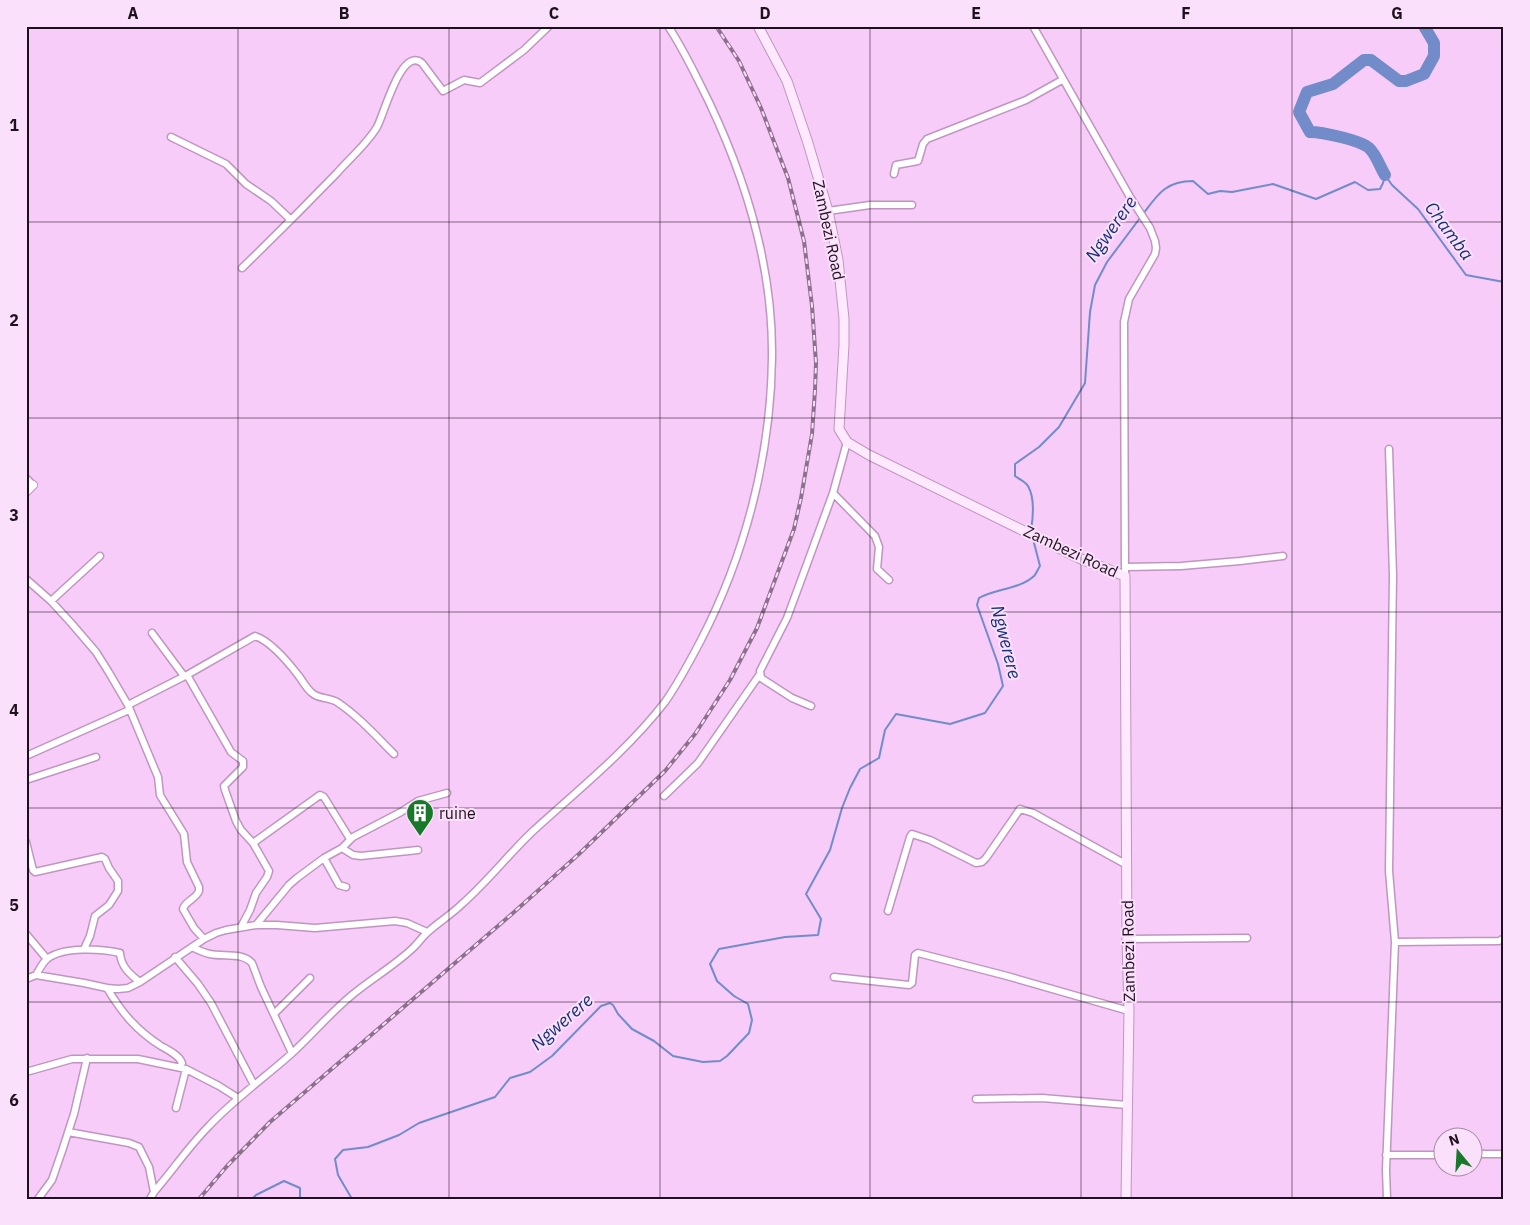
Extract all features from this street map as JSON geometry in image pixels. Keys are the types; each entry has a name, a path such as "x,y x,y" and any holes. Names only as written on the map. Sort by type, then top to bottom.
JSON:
{"main road":[{"name":"Zambezi Road","path":"760,27 787,81 828,211 838,260 842,292 844,345 839,429 846,442 1081,559 1125,576 1128,1011 1126,1199"}],"street":[{"path":"242,268 292,220 372,134 381,121 395,81 410,61 418,60 443,90 464,80 480,83 524,50 549,26"},
{"path":"150,1199 209,1125 292,1053 348,998 414,948 427,932 466,901 522,841 624,749 667,700 689,665 715,613 737,557 750,512 766,442 771,386 772,328 766,278 754,222 736,165 723,132 687,56 668,26"},
{"path":"1033,26 1062,80 1150,228 1155,241 1156,248 1154,254 1129,299 1124,322 1125,576"},
{"path":"894,174 896,165 918,160 922,144 928,139 1026,100 1062,80"},
{"path":"171,137 226,164 246,184 271,201 292,220"},
{"path":"828,211 870,205 912,205"},
{"path":"664,796 698,763 760,674 787,618 833,493 846,442"},
{"path":"1387,1199 1386,1155 1395,942 1389,871 1393,576 1389,449"},
{"path":"26,478 33,485 26,492"},
{"path":"833,493 875,536 879,547 877,569 889,580"},
{"path":"51,601 100,556"},
{"path":"1126,567 1181,566 1283,556"},
{"path":"26,579 51,601 96,652 129,708 158,777 160,795 184,834 187,862 199,887 199,891 183,909 194,928 204,939"},
{"path":"152,633 186,676 231,752 243,761 243,767 224,786 236,821 253,843 269,874 256,893 241,927"},
{"path":"26,756 129,708 255,636 284,659 299,676 302,684 314,695 334,700 370,728 394,754"},
{"path":"760,674 761,678 786,694 811,706"},
{"path":"26,780 96,757"},
{"path":"256,926 289,885 308,869 342,848 350,839 418,801 447,794"},
{"path":"253,843 320,795 322,795 350,839"},
{"path":"888,911 912,834 930,840 976,863 982,862 1020,809 1033,813 1126,865"},
{"path":"26,842 35,872 102,858 105,859 115,877 119,886 118,891 109,905 95,916 90,936 84,949"},
{"path":"342,848 353,855 362,856 418,850"},
{"path":"324,858 339,885 346,887"},
{"path":"26,979 36,975 107,988 128,988 204,939 216,933 241,927 277,925 315,928 395,921 407,923 427,932"},
{"path":"26,934 47,959"},
{"path":"1127,939 1247,938"},
{"path":"1395,942 1499,941 1504,938"},
{"path":"192,947 210,954 237,956 250,960 292,1053"},
{"path":"36,975 47,959 63,952 84,949 120,953 123,965 130,975 140,982"},
{"path":"834,977 909,985 912,983 915,955 918,953 1007,976 1128,1011"},
{"path":"175,957 211,1003 254,1085"},
{"path":"274,1014 310,978"},
{"path":"107,988 134,1025 153,1041 180,1058 183,1068 176,1108"},
{"path":"38,1199 52,1180 74,1114 87,1058"},
{"path":"26,1072 72,1059 138,1059 183,1068 238,1098"},
{"path":"976,1098 1042,1098 1127,1105"},
{"path":"68,1132 129,1143 140,1147 149,1167 154,1192"},
{"path":"1386,1155 1432,1154"},
{"path":"1482,1154 1504,1154"}],"waterway":[{"name":"Ngwerere","path":"1385,175 1369,148 1358,142 1341,137 1310,132 1299,112 1307,92 1333,84 1364,60 1371,60 1399,81 1406,81 1424,74 1434,56 1434,43 1424,26"},
{"name":"Chamba","path":"1385,175 1392,185 1418,209 1466,275 1504,282"},
{"name":"Ngwerere","path":"1143,214 1158,195 1176,183 1193,181 1208,194 1220,191 1232,192 1273,184 1316,199 1355,182 1368,190 1380,189 1385,175"},
{"name":"Ngwerere","path":"1031,530 1033,514 1032,496 1027,485 1015,476 1015,464 1039,447 1059,427 1085,383 1090,312 1095,285 1107,262 1140,218"},
{"name":"Ngwerere","path":"352,1199 338,1175 335,1159 343,1150 368,1147 399,1135 419,1123 495,1097 510,1078 530,1072 552,1056 601,1006 610,1003 613,1005 618,1014 632,1029 654,1041 673,1056 703,1062 720,1061 727,1056 749,1033 752,1020 748,1004 734,996 717,981 710,964 719,949 785,937 818,935 821,919 806,894 830,850 850,788 860,769 879,758 885,730 896,714 950,724 985,713 1003,686 998,664 977,605 979,598 1022,584 1035,575 1040,566 1033,539"},
{"name":"Ngwerere","path":"252,1199 256,1195 284,1181 300,1188 300,1199"}],"railway":[{"path":"199,1199 227,1166 270,1122 513,913 579,854 665,771 695,734 730,680 757,628 794,529 801,498 812,434 816,363 812,306 804,241 788,178 761,108 739,61 716,26"}],"place":[{"name":"ruine","path":"420,837"}]}
